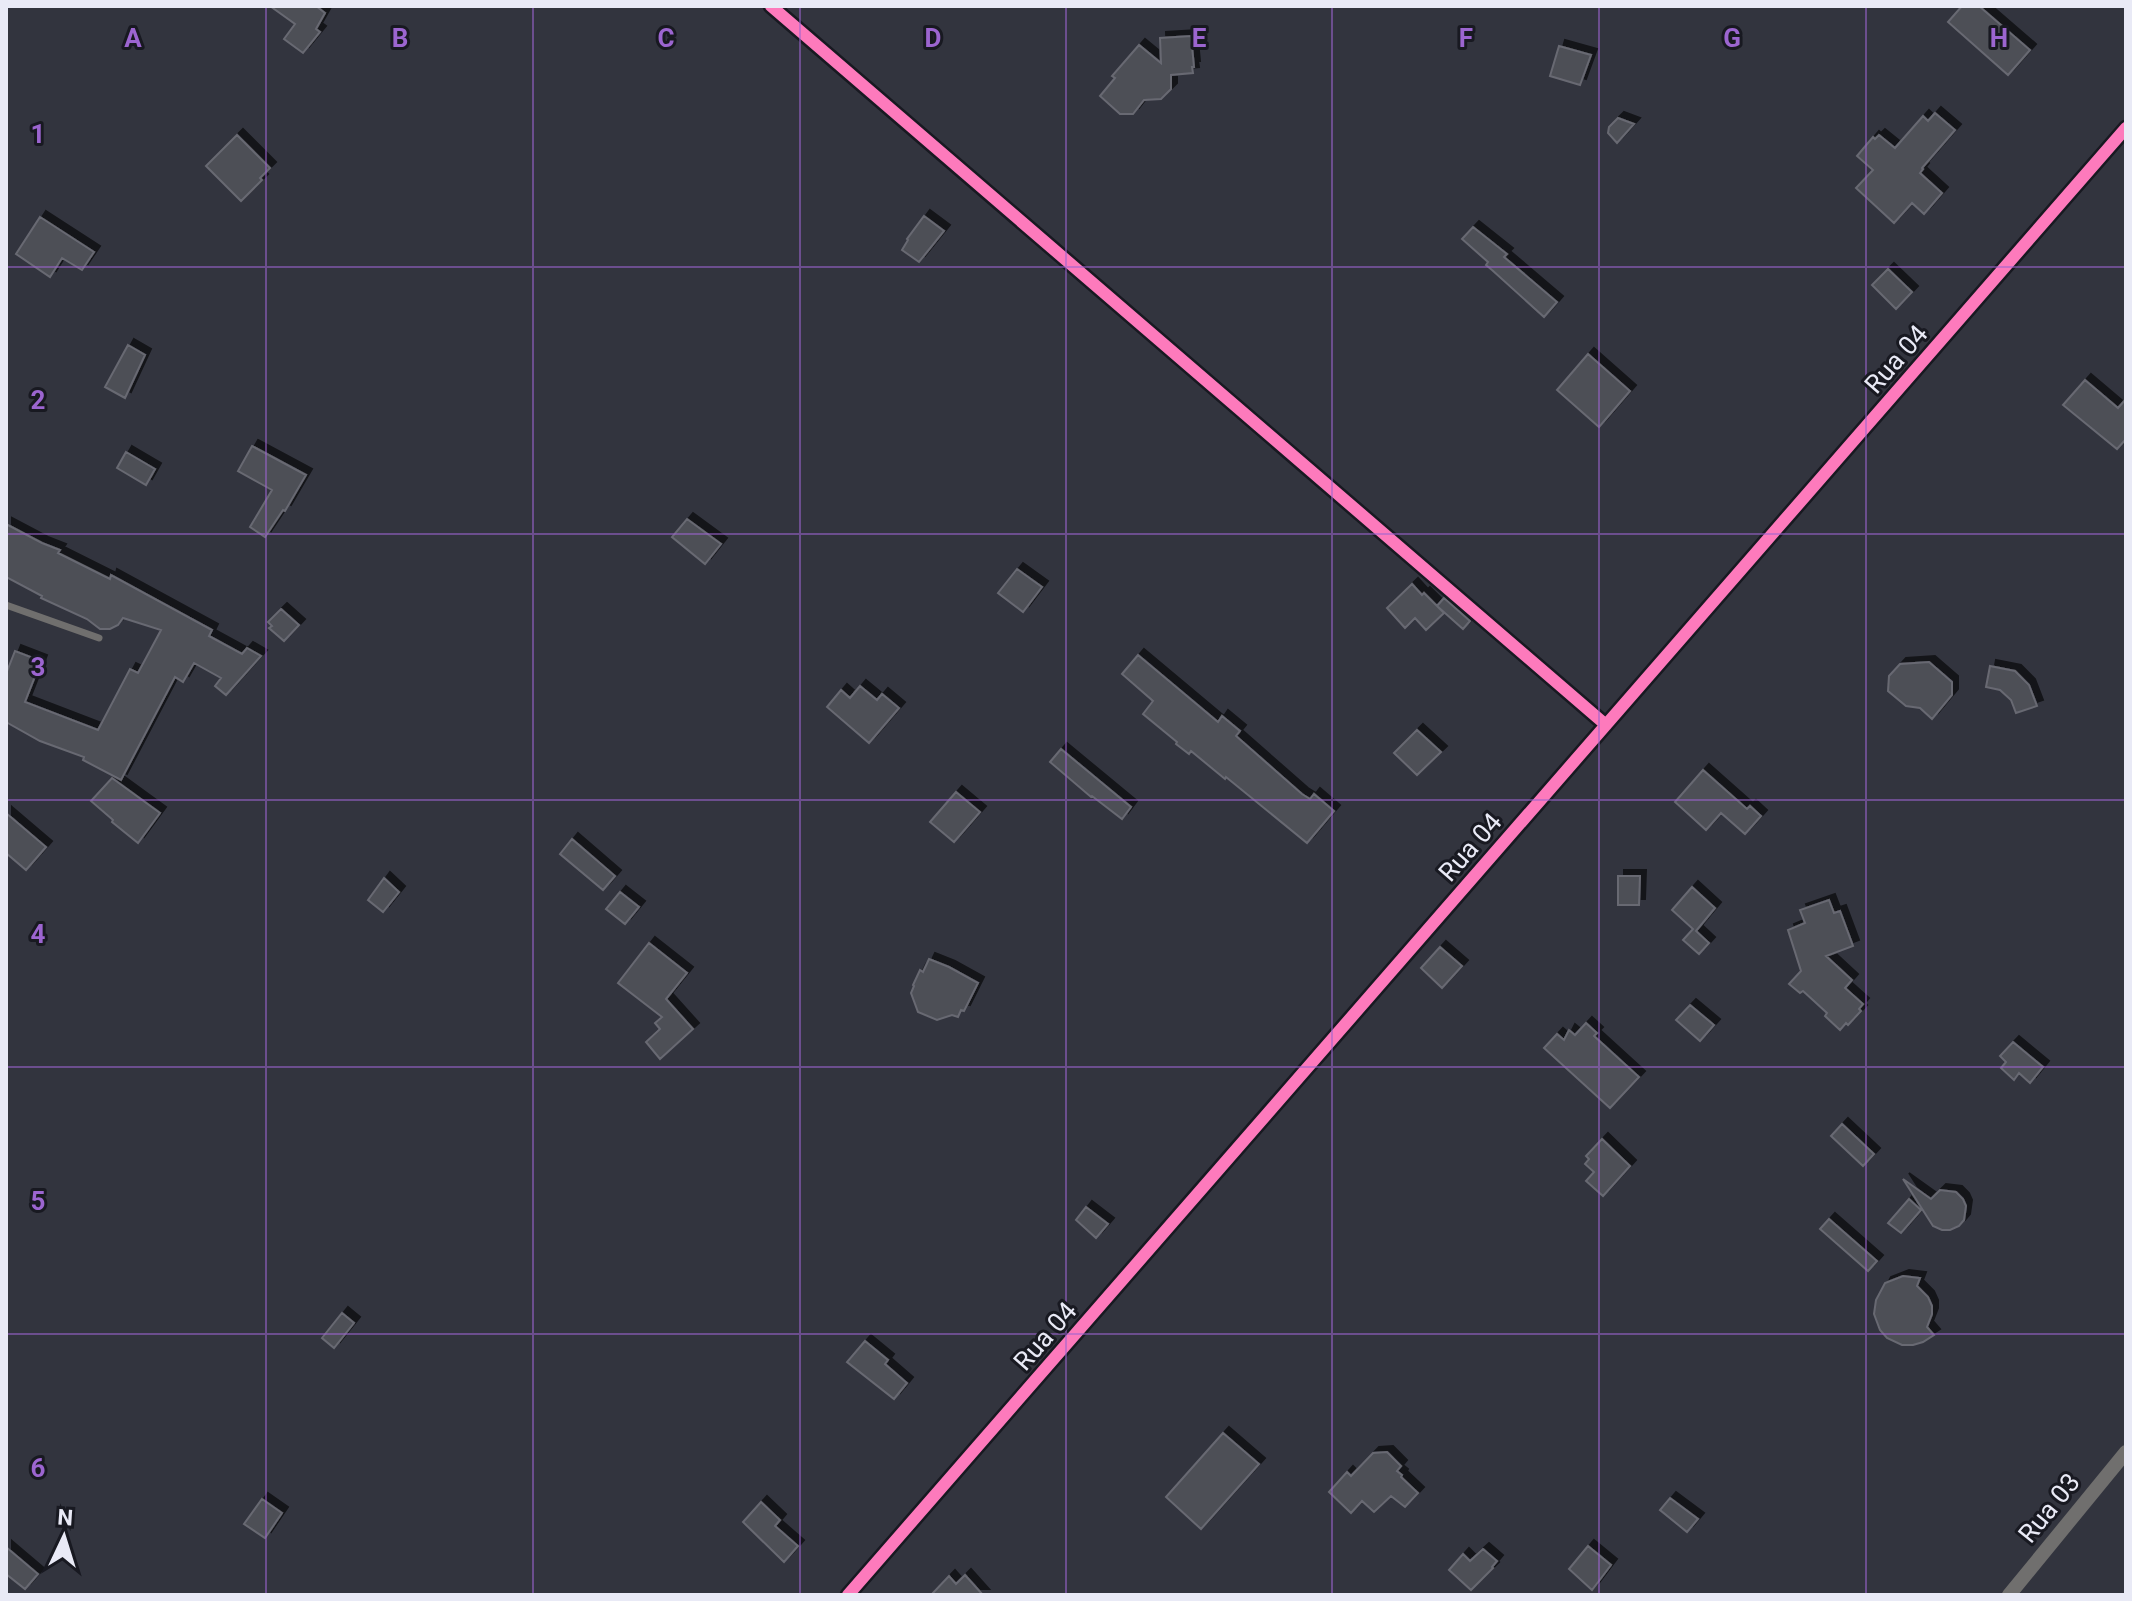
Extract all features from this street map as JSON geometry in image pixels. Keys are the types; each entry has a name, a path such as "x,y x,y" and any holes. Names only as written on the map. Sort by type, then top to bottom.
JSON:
{"street":[{"path":"771,6 1606,725"},
{"name":"Rua 04","path":"848,1595 2126,128"},
{"name":"Rua 03","path":"2009,1595 2126,1452"}],"lane":[{"path":"6,605 99,638"}],"building":[{"path":"270,6 316,6 325,13 316,29 320,32 303,53 284,39 295,24"},
{"path":"1962,6 1979,6 2030,50 2008,75 1948,22"},
{"path":"1191,36 1193,73 1171,75 1171,89 1161,99 1144,100 1133,114 1120,114 1100,96 1115,78 1112,76 1139,45 1161,63 1160,38"},
{"path":"1559,46 1591,55 1580,85 1550,76"},
{"path":"1935,113 1955,130 1920,173 1942,193 1924,214 1912,203 1894,223 1856,188 1873,170 1857,156 1873,137 1875,139 1879,135 1895,148 1923,116 1928,121"},
{"path":"1618,118 1634,124 1617,143 1608,133 1609,127"},
{"path":"237,135 270,168 241,201 206,166"},
{"path":"924,216 944,231 919,262 902,250"},
{"path":"40,217 94,252 82,270 62,258 50,277 16,254"},
{"path":"1473,227 1507,254 1504,257 1557,302 1544,317 1462,239"},
{"path":"1888,269 1912,292 1896,309 1872,285"},
{"path":"128,345 145,355 125,398 105,387"},
{"path":"1588,354 1630,391 1599,427 1557,390"},
{"path":"2085,380 2118,408 2126,399 2126,439 2117,449 2063,405"},
{"path":"252,446 306,475 265,537 250,527 272,490 238,471"},
{"path":"126,452 155,469 146,485 117,468"},
{"path":"687,519 721,544 705,564 672,537"},
{"path":"6,524 110,579 111,575 212,630 209,636 242,654 247,648 261,656 226,695 215,686 221,678 194,663 183,682 175,677 121,780 83,760 84,757 40,741 6,722 6,674 15,651 41,661 25,702 98,730 130,669 138,673 161,630 123,618 110,629 100,629 87,619 41,598 6,577"},
{"path":"1017,569 1042,587 1023,612 998,593"},
{"path":"1412,584 1444,613 1426,630 1415,618 1405,628 1387,608"},
{"path":"1444,598 1470,621 1463,629 1437,606"},
{"path":"281,609 299,625 284,641 269,628 272,626 268,622"},
{"path":"1138,655 1218,722 1222,716 1240,731 1236,736 1302,794 1310,799 1314,794 1334,811 1307,843 1226,777 1191,751 1189,754 1176,744 1143,714 1153,701 1122,674"},
{"path":"1929,662 1952,682 1952,695 1932,719 1920,708 1906,706 1888,691 1889,676 1900,664"},
{"path":"1990,666 2015,671 2029,685 2037,706 2016,713 2011,700 2000,690 1986,687"},
{"path":"860,686 877,700 882,694 899,708 869,743 827,707 841,690 850,698"},
{"path":"1417,730 1441,752 1417,775 1394,753"},
{"path":"1061,749 1131,807 1122,819 1050,762"},
{"path":"1703,770 1747,809 1750,806 1761,816 1745,834 1721,813 1706,830 1675,802"},
{"path":"112,778 160,813 138,843 91,801"},
{"path":"956,792 980,812 954,842 930,822"},
{"path":"6,813 46,847 26,870 6,853"},
{"path":"572,839 615,876 603,890 560,854"},
{"path":"1618,876 1640,876 1639,905 1618,905"},
{"path":"384,878 399,892 383,912 368,900"},
{"path":"1692,887 1715,908 1696,931 1709,943 1699,954 1683,940 1693,929 1672,910"},
{"path":"620,892 639,907 625,924 606,909"},
{"path":"1829,900 1834,913 1840,911 1853,946 1826,956 1852,980 1845,988 1863,1004 1859,1009 1861,1011 1840,1030 1803,991 1800,993 1789,984 1801,971 1788,930 1805,923 1800,910"},
{"path":"649,943 687,973 666,999 693,1029 660,1059 646,1042 660,1029 655,1023 662,1017 618,983"},
{"path":"1440,947 1462,966 1442,988 1421,968"},
{"path":"929,959 978,983 958,1017 952,1015 937,1020 918,1012 911,993 920,970 923,972"},
{"path":"1690,1005 1714,1025 1700,1041 1676,1020"},
{"path":"1586,1023 1597,1033 1594,1036 1639,1077 1610,1108 1544,1048 1557,1034 1564,1040 1569,1030 1575,1035"},
{"path":"2013,1042 2043,1067 2030,1083 2019,1073 2014,1080 2001,1068 2006,1062 2000,1056"},
{"path":"1842,1124 1874,1154 1863,1166 1831,1136"},
{"path":"1602,1139 1630,1166 1603,1196 1586,1181 1594,1172 1585,1164 1589,1159 1586,1156"},
{"path":"1903,1179 1931,1199 1940,1190 1956,1192 1966,1206 1964,1220 1950,1230 1933,1226"},
{"path":"1909,1199 1921,1210 1901,1233 1888,1223"},
{"path":"1086,1207 1108,1224 1096,1238 1076,1220"},
{"path":"1829,1219 1877,1261 1868,1271 1820,1229"},
{"path":"1903,1276 1920,1278 1917,1286 1932,1306 1927,1327 1934,1335 1913,1345 1902,1345 1887,1338 1874,1314 1876,1300 1885,1283"},
{"path":"342,1313 354,1323 334,1348 322,1338"},
{"path":"865,1341 888,1360 885,1364 907,1383 894,1399 847,1362"},
{"path":"1223,1433 1259,1464 1201,1529 1166,1497"},
{"path":"1387,1452 1401,1466 1397,1471 1401,1477 1418,1493 1405,1507 1391,1496 1374,1512 1362,1501 1351,1513 1329,1492 1347,1472 1351,1476 1373,1453"},
{"path":"1670,1498 1698,1519 1687,1532 1660,1510"},
{"path":"262,1499 282,1513 265,1538 244,1524"},
{"path":"761,1502 780,1520 775,1526 798,1546 784,1562 743,1522"},
{"path":"1588,1546 1611,1565 1592,1590 1569,1569"},
{"path":"6,1547 38,1574 25,1589 6,1574"},
{"path":"1483,1549 1497,1561 1471,1590 1449,1570 1463,1554 1470,1561"},
{"path":"965,1575 983,1595 931,1595 949,1576 956,1584"}],"cycle path":[{"path":"771,6 1606,725"},
{"path":"848,1595 2126,128"}]}
